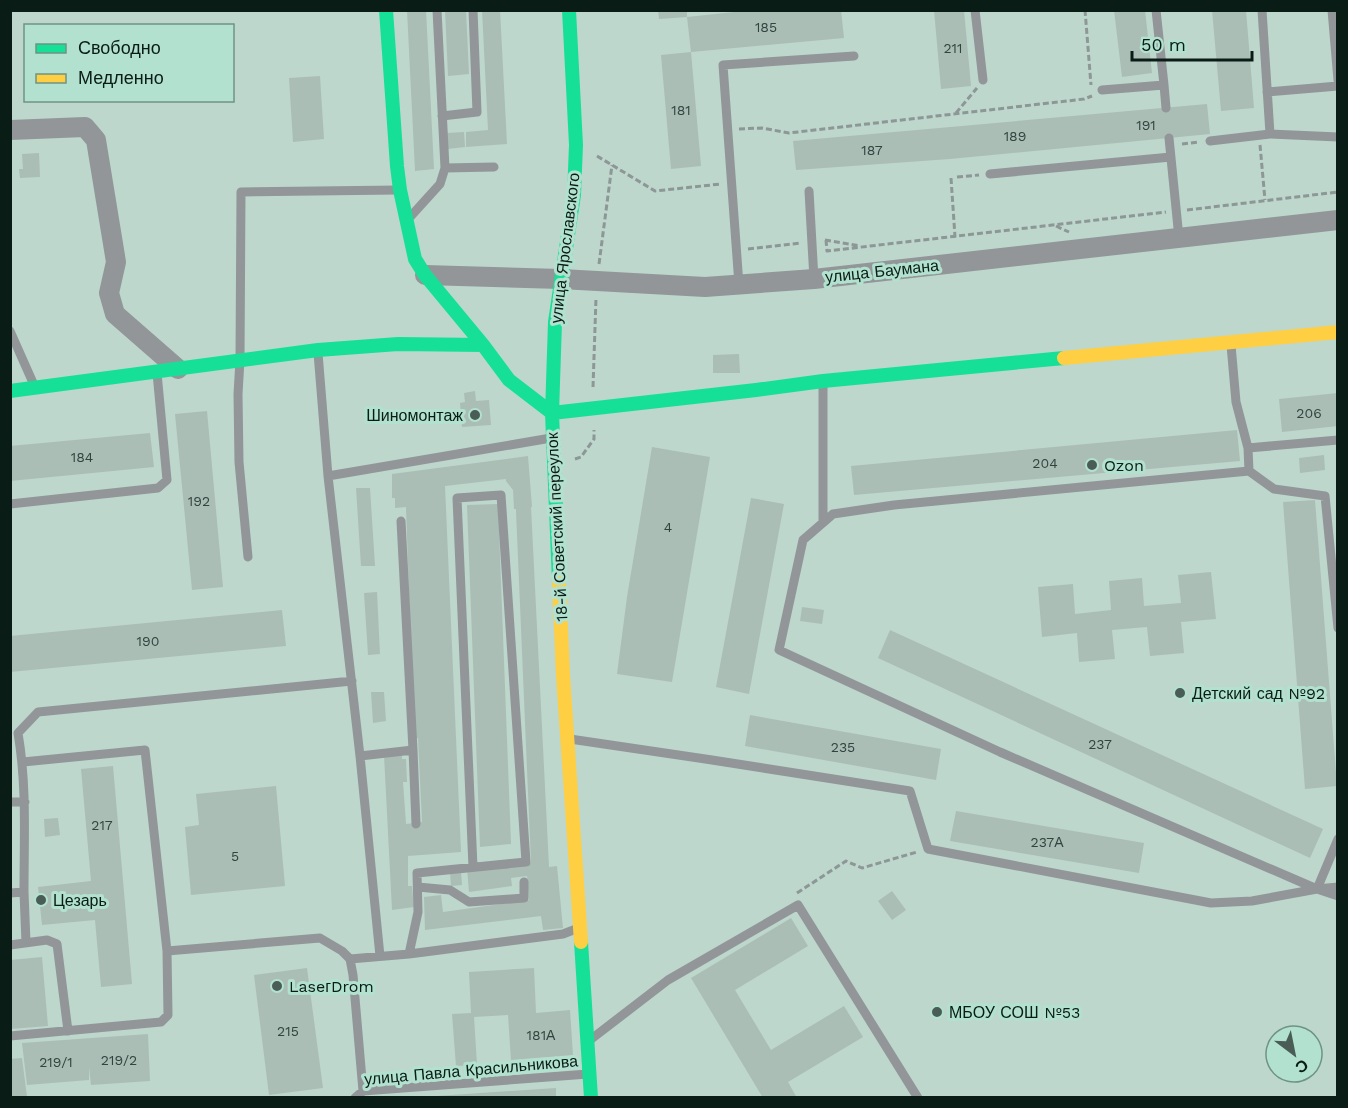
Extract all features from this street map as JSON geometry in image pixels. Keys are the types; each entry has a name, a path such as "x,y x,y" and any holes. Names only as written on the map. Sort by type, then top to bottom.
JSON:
{"street":[{"name":"18-й Советский переулок","path":"386,10 397,166 415,259 425,275 509,380 552,413 563,663 591,1098"},
{"name":"улица Ярославского","path":"552,413 555,322 575,175 574,95 569,10"},
{"path":"10,130 85,127 96,140 116,262 109,293 115,314 178,369"},
{"name":"улица Баумана","path":"425,275 561,279 705,287 739,285 814,279 1338,220"},
{"path":"552,413 823,381 1338,332"},
{"path":"10,391 318,350 398,344 483,345"}],"lane":[{"path":"408,220 440,184 445,168 437,10"},
{"path":"442,116 477,112 473,10"},
{"path":"975,10 983,80"},
{"path":"1156,10 1166,108"},
{"path":"1262,10 1270,134"},
{"path":"1332,10 1338,80"},
{"path":"739,285 723,65 854,56"},
{"path":"1102,90 1164,85"},
{"path":"1267,92 1338,86"},
{"path":"1210,141 1270,134 1338,137"},
{"path":"1169,141 1179,238"},
{"path":"990,174 1170,157"},
{"path":"445,168 494,167"},
{"path":"248,557 238,462 241,192 400,190"},
{"path":"809,191 814,279"},
{"path":"10,331 35,387"},
{"path":"1230,342 1236,402 1248,448 1249,471"},
{"path":"318,350 328,476 380,956"},
{"path":"10,504 158,488 167,480 157,371"},
{"path":"823,381 824,522"},
{"path":"328,476 553,438"},
{"path":"1248,448 1338,440"},
{"path":"1338,628 1325,496 1275,489 1249,471 894,505 833,514 803,540 779,650 1000,752 1338,896"},
{"path":"409,954 418,912 417,873 526,862 501,495 457,498 473,867"},
{"path":"401,521 416,824"},
{"path":"26,943 25,802 23,762 18,733 38,712 352,681"},
{"path":"568,739 910,791 928,849 1211,903 1252,901 1338,887"},
{"path":"10,1036 161,1022 168,1015 167,951 145,750 23,762"},
{"path":"360,756 413,750"},
{"path":"10,802 25,802"},
{"path":"1317,889 1338,839"},
{"path":"418,887 450,890 469,902 525,898 524,882"},
{"path":"10,893 24,891"},
{"path":"588,1041 668,980 798,905 918,1098"},
{"path":"350,959 409,954 563,934 581,927"},
{"path":"167,951 320,938 342,951 350,959 353,975 359,1094"},
{"path":"10,945 47,940 57,944 68,1031"},
{"name":"улица Павла Красильникова","path":"359,1094 590,1074"}],"path":[{"path":"1085,10 1092,96"},
{"path":"955,114 983,80"},
{"path":"728,130 762,128 789,133 1084,99 1102,90"},
{"path":"1169,141 1210,141"},
{"path":"591,153 655,191 732,183"},
{"path":"555,463 581,458 594,439 597,281 612,165"},
{"path":"957,177 990,174"},
{"path":"951,178 954,237"},
{"path":"826,240 827,251 1338,192"},
{"path":"736,250 826,240 865,247"},
{"path":"798,905 793,896 846,861 862,868 928,849"}],"building":[{"path":"407,10 426,10 434,169 415,171"},
{"path":"445,10 466,10 469,74 448,76"},
{"path":"482,10 500,10 507,144 466,147 466,132 488,130"},
{"path":"658,10 687,10 687,17 659,19"},
{"path":"753,10 841,10 844,38 691,52 687,17"},
{"path":"934,10 964,10 971,86 941,89"},
{"path":"1114,10 1145,10 1152,73 1122,77"},
{"path":"1212,10 1246,10 1254,108 1221,111"},
{"path":"691,52 701,166 671,169 661,55"},
{"path":"320,76 324,139 293,142 289,78"},
{"path":"1207,104 1210,134 950,159 796,170 793,141"},
{"path":"464,132 465,147 448,149 447,133"},
{"path":"39,153 40,177 20,178 19,169 23,169 22,154"},
{"path":"739,354 740,373 713,373 713,355"},
{"path":"475,391 476,401 489,400 491,425 462,427 460,403 465,402 464,393"},
{"path":"1338,393 1338,426 1282,432 1279,399"},
{"path":"207,411 223,587 192,590 175,414"},
{"path":"1237,430 1240,461 854,495 851,466"},
{"path":"150,433 154,467 10,481 10,446"},
{"path":"652,447 710,457 672,682 617,674 627,597"},
{"path":"1324,455 1325,470 1300,473 1299,458"},
{"path":"528,456 549,867 557,866 563,928 543,930 541,916 425,930 424,897 441,895 443,912 529,900 527,876 511,878 512,886 469,892 467,868 531,863 516,509 514,509 513,490 506,479 445,486 461,852 408,856 408,886 412,886 414,907 392,910 384,755 402,752 402,759 406,759 407,782 403,782 406,824 422,822 418,738 414,739 406,507 395,508 395,498 392,498 392,474"},
{"path":"356,488 370,488 375,566 361,566"},
{"path":"751,498 784,504 749,694 716,687"},
{"path":"1315,500 1337,786 1305,789 1283,502"},
{"path":"498,504 511,844 480,847 467,505"},
{"path":"1211,572 1216,619 1181,622 1184,653 1150,656 1147,627 1112,630 1115,659 1079,662 1077,633 1042,637 1038,587 1073,584 1075,614 1111,610 1109,581 1142,578 1144,606 1181,603 1178,575"},
{"path":"377,592 380,654 368,655 364,593"},
{"path":"802,607 824,610 822,624 800,621"},
{"path":"282,610 286,646 10,672 10,636"},
{"path":"890,630 1323,829 1310,858 878,658"},
{"path":"371,692 384,692 386,721 373,723"},
{"path":"750,715 941,749 936,780 745,746"},
{"path":"113,766 132,984 101,987 95,920 42,925 38,887 91,881 81,769"},
{"path":"276,786 285,886 191,895 185,827 199,825 196,794"},
{"path":"956,811 1144,843 1139,873 950,841"},
{"path":"58,818 60,835 45,837 44,819"},
{"path":"461,871 462,885 451,886 450,872"},
{"path":"892,891 906,910 892,920 878,901"},
{"path":"791,918 808,946 735,990 771,1050 844,1006 863,1037 788,1082 797,1098 763,1098 691,978"},
{"path":"42,957 48,1026 10,1029 10,960"},
{"path":"307,968 323,1088 269,1095 254,975"},
{"path":"534,968 536,1013 570,1010 573,1055 511,1060 508,1015 474,1017 477,1065 456,1066 452,1014 471,1013 469,972"},
{"path":"148,1034 150,1081 91,1085 89,1067 89,1080 27,1085 22,1043"},
{"path":"22,1058 27,1097 10,1098 10,1059"},
{"path":"556,1088 556,1098 436,1098 436,1096"}],"traffic: fast":[{"path":"386,10 397,166 415,259 425,275 509,380 552,413"},
{"path":"559,582 552,413 555,322 574,195 576,145 569,10"},
{"path":"10,391 318,350 398,344 483,345"},
{"path":"552,413 823,381 1064,358"},
{"path":"581,942 591,1098"}],"traffic: slow":[{"path":"1064,358 1338,332"},
{"path":"559,582 581,942"}],"place":[{"name":"Шиномонтаж","path":"475,415"},
{"name":"Ozon","path":"1092,465"},
{"name":"Детский сад №92","path":"1180,693"},
{"name":"Цезарь","path":"41,900"},
{"name":"LaseгDrom","path":"277,986"},
{"name":"МБОУ СОШ №53","path":"937,1012"}]}
